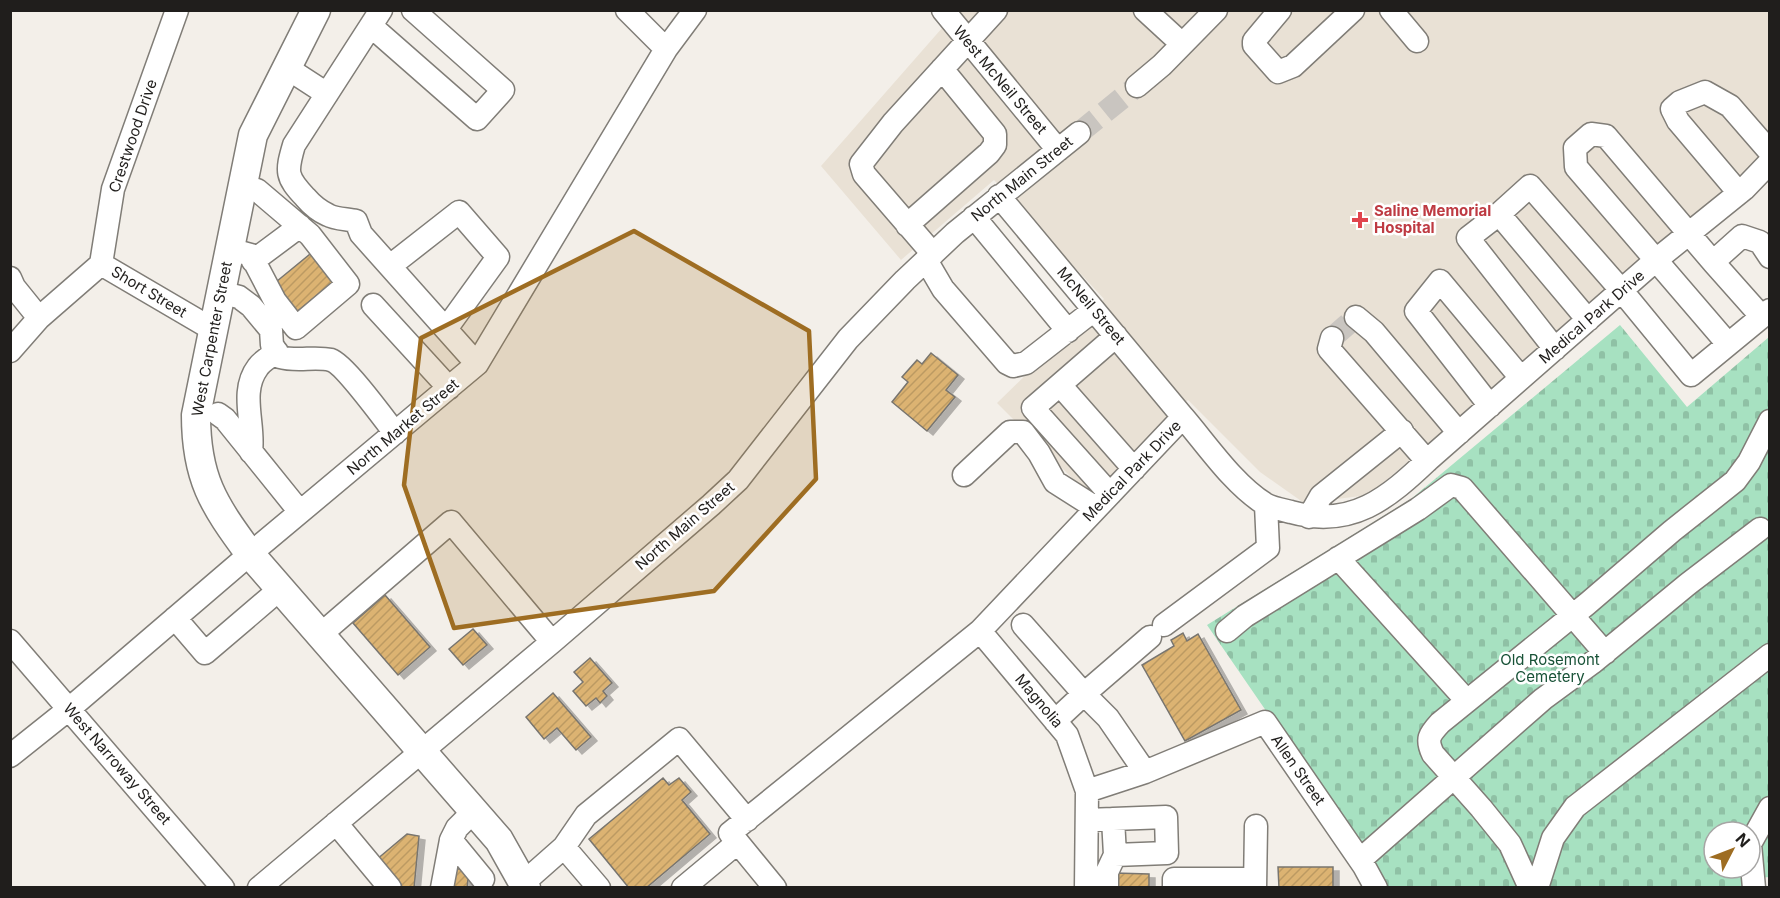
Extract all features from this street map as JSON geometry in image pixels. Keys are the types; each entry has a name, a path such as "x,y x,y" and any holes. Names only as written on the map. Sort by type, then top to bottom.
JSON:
{"main road":[{"name":"West Carpenter Street","path":"316,10 252,135 242,187 241,255 219,292 212,329 207,414 197,451 200,467 209,491 225,521 250,554 499,840 532,884"}],"street":[{"name":"Crestwood Drive","path":"101,264 113,189 177,10"},
{"path":"413,10 503,90 477,118 376,18 294,145 289,160 291,183 310,203 329,216 356,221 361,234 477,364"},
{"path":"627,10 666,49"},
{"name":"North Market Street","path":"10,756 69,709 477,364 666,49 695,10"},
{"name":"West McNeil Street","path":"943,10 1058,150"},
{"path":"996,10 892,123 861,164 864,174 907,225 929,257 943,289 1007,363 1013,366 1026,363 1094,310"},
{"path":"1145,10 1182,44"},
{"path":"1137,86 1216,10"},
{"path":"1280,10 1254,41 1254,45 1278,72 1293,66 1353,10"},
{"path":"1391,10 1418,41"},
{"path":"287,68 327,94"},
{"path":"907,225 989,153 995,144 995,134 942,69"},
{"path":"1739,193 1678,121 1672,109 1680,102 1706,92 1730,106 1770,152"},
{"name":"North Main Street","path":"258,888 552,642 738,480 848,339 929,257 999,196 1079,133"},
{"path":"1555,349 1468,238 1500,214 1530,186 1622,291 1691,375 1766,313 1713,262 1606,136 1591,134 1575,148 1576,167 1728,344"},
{"name":"Medical Park Drive","path":"737,843 729,833 980,631 1183,417 1240,483 1266,505 1309,517 1337,516 1371,505 1401,486 1656,260 1739,193 1770,162"},
{"path":"242,187 257,190 300,226 310,235 348,284 296,328 241,255 300,226"},
{"name":"McNeil Street","path":"999,196 1183,417"},
{"path":"390,267 459,212 498,257 446,329"},
{"path":"1500,214 1588,320"},
{"path":"975,217 1068,331"},
{"path":"1713,262 1742,236 1760,242 1770,257"},
{"name":"Short Street","path":"10,351 39,318 101,264 212,329"},
{"path":"10,278 14,287 39,318"},
{"path":"1490,406 1416,311 1440,281 1521,378"},
{"path":"219,292 239,297 251,306 272,330 272,345 280,357 290,360 333,360 344,370 395,433"},
{"path":"373,305 449,388"},
{"path":"1356,317 1374,332 1459,434"},
{"path":"1103,501 1033,408 1116,336"},
{"path":"1332,338 1329,349 1427,461"},
{"path":"251,452 253,440 247,390 258,367 277,351"},
{"path":"1060,385 1134,469"},
{"path":"207,414 236,410 250,412"},
{"path":"207,414 225,419 300,512"},
{"path":"1530,888 1510,844 1433,754 1428,744 1430,734 1467,700 1573,616 1735,481 1749,462 1770,421"},
{"path":"1309,517 1321,496 1402,431"},
{"path":"964,475 1010,432 1023,432 1054,482 1103,501"},
{"path":"1227,631 1245,616 1418,509 1451,485 1462,488 1605,652"},
{"path":"1055,721 1157,631 1268,548 1266,505"},
{"path":"320,635 452,522 552,642"},
{"path":"1360,860 1543,699 1760,529"},
{"path":"1338,558 1467,700"},
{"path":"175,618 205,653 280,589"},
{"path":"1023,625 1108,718 1145,772"},
{"name":"Magnolia","path":"980,631 1068,735 1087,791 1086,888"},
{"name":"West Narroway Street","path":"10,641 223,888"},
{"path":"1537,888 1553,838 1575,807 1770,655"},
{"name":"Allen Street","path":"1087,791 1145,772 1264,722 1360,860 1376,888"},
{"path":"532,884 564,847 586,815 679,739 747,820"},
{"path":"1754,888 1750,844 1770,808"},
{"path":"442,888 451,840 458,828 474,811"},
{"path":"1087,820 1166,817 1167,853 1115,855"},
{"path":"1107,888 1107,872 1115,855 1113,819"},
{"path":"336,823 390,888"},
{"path":"1174,888 1174,879 1205,883 1255,883 1256,826"},
{"path":"451,840 483,883"},
{"path":"483,883 499,840"},
{"path":"683,888 737,843 775,888"},
{"path":"564,847 599,888"}],"highlighted area":[{"path":"634,231 809,331 816,479 714,591 454,628 404,485 421,338"}],"shaded area":[{"name":"Saline Memorial Hospital","path":"957,11 1769,11 1769,151 1369,495 1304,503 1260,472 1188,400 1090,496 997,403 1104,299 994,180 901,260 821,166"}],"green space":[{"name":"Old Rosemont Cemetery","path":"1620,325 1687,407 1769,337 1770,877 1762,878 1762,820 1702,820 1702,880 1756,880 1757,887 1382,887 1359,846 1207,625 1411,499"}],"building":[{"path":"315,250 338,278 294,314 271,286"},
{"path":"931,353 958,375 946,390 955,397 927,431 892,402 908,382 902,377 917,360 922,364"},
{"path":"385,595 430,647 398,675 353,623"},
{"path":"473,629 487,645 463,665 449,649"},
{"path":"1183,633 1187,641 1198,634 1241,710 1185,741 1142,665 1174,646 1171,640"},
{"path":"590,658 612,683 603,691 607,696 600,703 596,698 586,706 573,691 583,682 574,672"},
{"path":"553,693 591,737 576,750 557,728 544,739 526,717"},
{"path":"663,778 669,785 679,778 691,792 682,800 710,834 646,888 629,888 589,839"},
{"path":"407,834 419,836 414,888 399,888 376,860"},
{"path":"1278,867 1333,867 1333,888 1279,888"},
{"path":"450,868 469,870 467,888 449,888"},
{"path":"1114,873 1149,874 1149,888 1113,888"}],"tunnel":[{"path":"1079,133 1137,86"},
{"path":"1332,338 1356,317"}],"place":[{"name":"Saline Memorial Hospital","path":"1360,220"}]}
